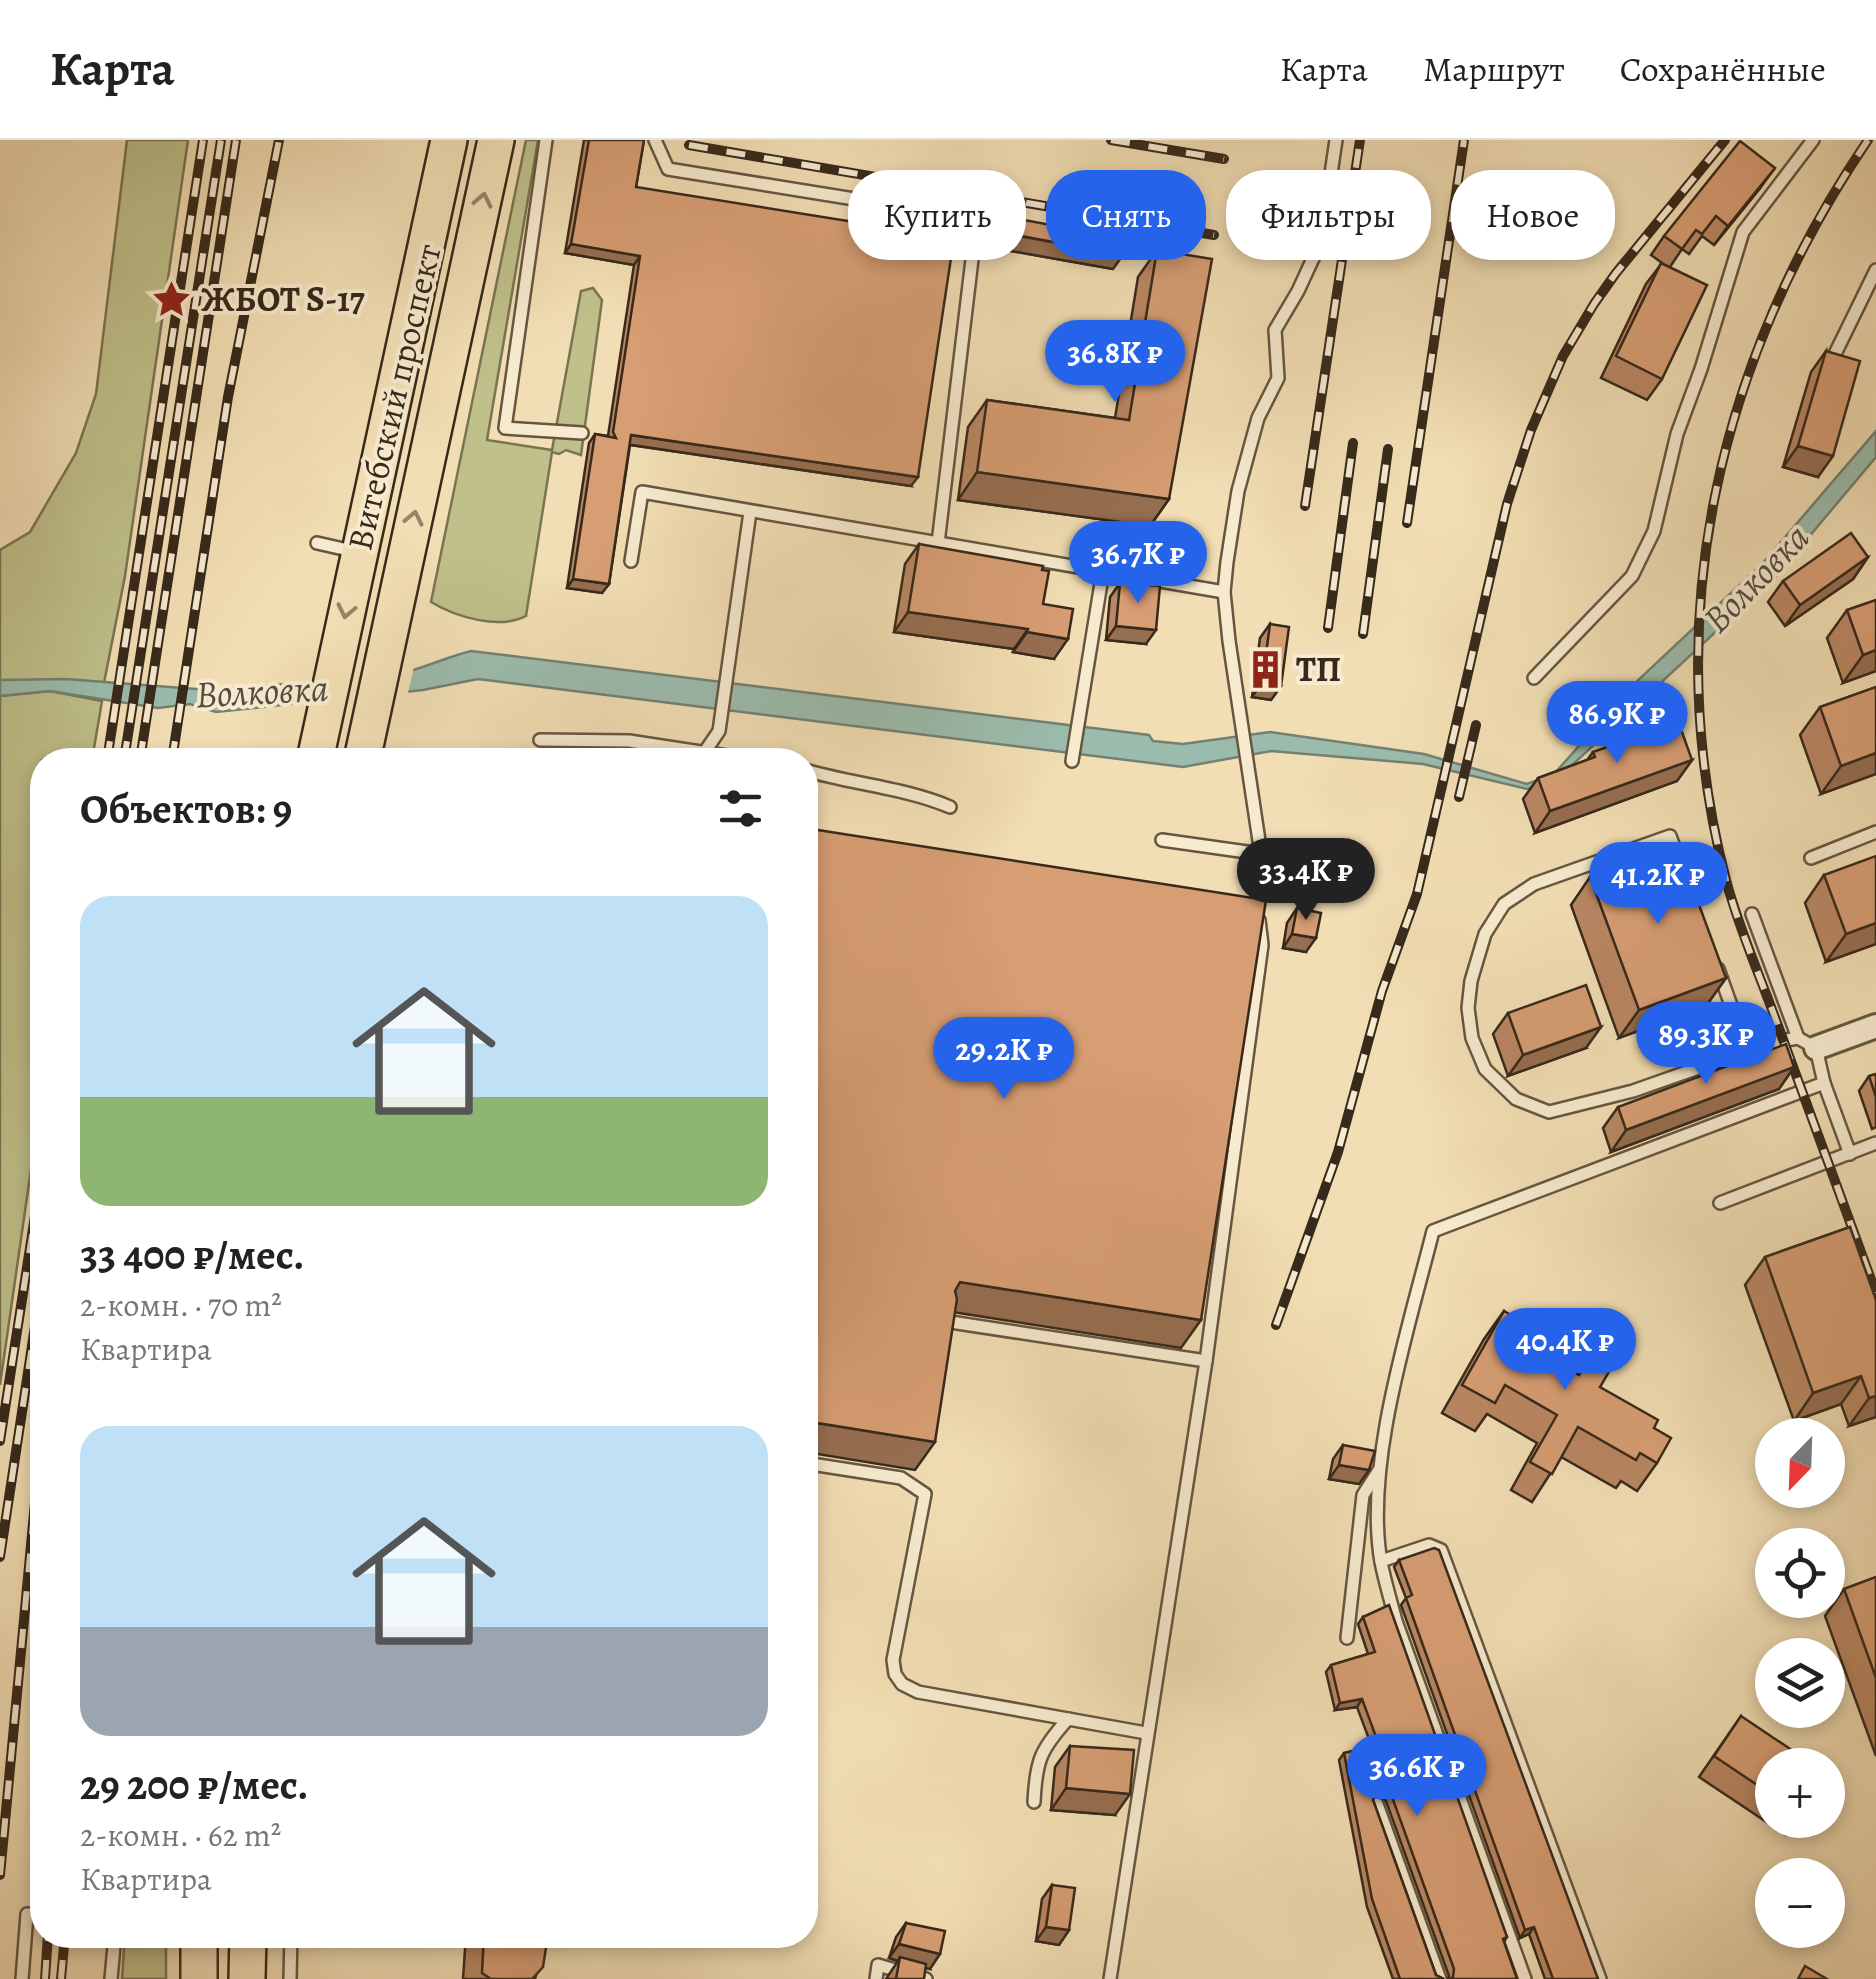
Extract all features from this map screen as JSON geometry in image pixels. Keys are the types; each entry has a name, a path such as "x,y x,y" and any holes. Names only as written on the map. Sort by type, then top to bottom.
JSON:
{"main road":[{"name":"Витебский проспект","path":"317,748 449,140"},
{"name":"Витебский проспект","path":"365,745 496,140"},
{"path":"199,1948 199,1979"},
{"path":"247,1979 248,1948"}],"street":[{"path":"1807,1043 1876,1026"}],"lane":[{"path":"546,140 505,428 582,433"},
{"path":"655,140 668,170 848,198"},
{"path":"1110,1979 1206,1361 1262,945 1257,906 1261,854 1234,688 1224,592 1238,492 1258,418 1278,378 1275,330 1320,241 1336,140"},
{"path":"1534,678 1632,576 1654,531 1677,434 1743,232 1812,140"},
{"path":"1026,227 1032,228"},
{"path":"938,543 973,260"},
{"path":"1833,358 1876,270"},
{"path":"631,560 642,492 1224,592"},
{"path":"708,748 720,731 750,512"},
{"path":"317,543 359,552"},
{"path":"1072,761 1103,571"},
{"path":"540,740 630,741 673,748"},
{"path":"818,774 926,796 950,806"},
{"path":"1811,858 1876,832"},
{"path":"1683,872 1670,836 1534,884 1504,904 1485,934 1470,981 1472,1038 1485,1069 1516,1098 1549,1112 1633,1092 1747,1050 1807,1043"},
{"path":"1162,840 1261,854"},
{"path":"1244,900 1257,906"},
{"path":"1752,914 1850,1154"},
{"path":"1715,961 1747,1050"},
{"path":"1525,1979 1396,1621 1381,1560 1378,1529 1388,1414 1433,1232 1824,1084"},
{"path":"1720,1202 1876,1144"},
{"path":"944,1322 1206,1361"},
{"path":"818,1466 901,1478 924,1494 893,1660 902,1684 945,1698 1146,1733"},
{"path":"1347,1638 1363,1496 1382,1467"},
{"path":"1381,1560 1429,1545 1440,1550 1600,1979"},
{"path":"1034,1802 1035,1767 1049,1739 1068,1719"},
{"path":"1377,1804 1440,1979"},
{"path":"22,1979 27,1914 30,1914"},
{"path":"112,1979 114,1948"},
{"path":"290,1979 291,1948"},
{"path":"876,1979 878,1966 926,1979"}],"green space":[{"path":"127,140 188,140 125,576 104,683 0,680 0,550 30,532 76,453 96,394"},
{"path":"526,140 538,140 487,440 552,450 581,291 593,288 602,300 581,455 566,450 552,452 526,616 491,622 465,617 431,602"},
{"path":"50,691 102,701 94,748 30,748 30,1176 0,1385 0,696"},
{"path":"124,1948 166,1948 166,1979 122,1979"}],"water":[{"name":"Волковка","path":"1876,431 1876,457 1776,576 1556,780 1527,789 1423,764 1271,751 1183,767 478,679 423,690 216,712 190,704 158,708 50,691 0,696 0,680 66,679 209,690 390,676 471,651 1149,735 1153,741 1183,744 1270,732 1424,754 1527,784 1554,774 1635,683 1762,564"}],"pier":[{"path":"414,667 407,697 292,709 299,678"}],"building":[{"path":"589,140 644,140 636,187 848,221 848,260 951,260 918,477 631,435 609,584 573,579 595,434 616,438 613,432 640,256 571,244"},
{"path":"1740,141 1775,168 1728,226 1716,216 1702,234 1696,230 1682,249 1664,236"},
{"path":"1026,220 1046,224 1046,241 1026,237"},
{"path":"1212,259 1169,499 977,472 987,400 1129,420 1155,260"},
{"path":"1661,263 1707,285 1662,379 1616,356"},
{"path":"1826,351 1860,361 1833,456 1798,446"},
{"path":"1851,533 1868,557 1800,605 1783,581"},
{"path":"919,544 1043,566 1042,570 1049,571 1043,604 1073,609 1068,639 1027,632 1028,629 908,612"},
{"path":"1120,583 1160,586 1156,630 1116,626"},
{"path":"1876,600 1876,650 1863,655 1847,610"},
{"path":"1270,624 1289,627 1281,686 1262,683"},
{"path":"1876,687 1876,753 1841,766 1820,707"},
{"path":"1678,721 1692,760 1550,811 1538,778 1595,757 1593,752"},
{"path":"818,830 1266,900 1201,1320 960,1282 955,1291 957,1299 935,1442 818,1423"},
{"path":"1677,845 1726,978 1639,1010 1590,877"},
{"path":"1876,856 1876,923 1846,934 1824,875"},
{"path":"1297,908 1321,913 1316,938 1292,934"},
{"path":"1586,985 1601,1027 1523,1055 1508,1013"},
{"path":"1786,1044 1794,1067 1626,1130 1618,1107"},
{"path":"1876,1074 1876,1097 1869,1076"},
{"path":"1850,1227 1876,1300 1876,1396 1869,1398 1861,1376 1813,1393 1765,1257"},
{"path":"1504,1311 1536,1329 1526,1345 1579,1375 1606,1328 1627,1341 1600,1387 1658,1420 1654,1428 1671,1438 1657,1463 1640,1453 1636,1460 1578,1427 1552,1474 1530,1462 1557,1415 1505,1385 1495,1403 1462,1385"},
{"path":"1343,1445 1375,1451 1369,1470 1339,1465"},
{"path":"1434,1548 1439,1550 1598,1979 1553,1979 1534,1927 1525,1930 1406,1598 1412,1595 1399,1560"},
{"path":"1876,1577 1876,1678 1845,1592"},
{"path":"1389,1605 1507,1937 1503,1939 1517,1979 1450,1979 1454,1969 1391,1794 1385,1788 1376,1790 1373,1800 1436,1975 1444,1979 1400,1979 1372,1899 1344,1753 1379,1745 1362,1699 1340,1703 1331,1665 1375,1652 1363,1617"},
{"path":"1741,1716 1789,1748 1755,1748 1755,1784 1714,1756"},
{"path":"1070,1746 1134,1750 1130,1794 1066,1788"},
{"path":"1052,1885 1075,1888 1069,1930 1046,1927"},
{"path":"906,1923 945,1931 940,1954 899,1944"},
{"path":"483,1948 546,1948 543,1967 532,1979 491,1979 482,1973"},
{"path":"900,1957 926,1964 924,1979 896,1979"},
{"path":"1805,1966 1827,1979 1798,1979"}],"railway":[{"path":"109,748 203,140"},
{"path":"126,748 221,140"},
{"path":"142,748 236,140"},
{"path":"174,748 228,397 279,140"},
{"path":"1111,140 1224,159"},
{"path":"1305,506 1360,140"},
{"path":"1407,523 1464,140"},
{"path":"1276,1325 1338,1152 1382,991 1417,894 1507,504 1531,430 1563,356 1594,304 1725,140"},
{"path":"1868,140 1816,225 1773,312 1739,402 1715,495 1701,589 1698,685 1706,782 1731,898 1876,1293"},
{"path":"689,145 1214,235"},
{"path":"1328,628 1353,443"},
{"path":"1363,634 1388,449"},
{"path":"1459,797 1476,725"},
{"path":"0,1441 30,1248"},
{"path":"0,1557 30,1359"},
{"path":"0,1875 30,1556"},
{"path":"45,1979 47,1948"},
{"path":"61,1979 64,1948"}],"place":[{"name":"ЖБОТ S-17","path":"171,299"},
{"name":"ТП","path":"1266,669"}]}
